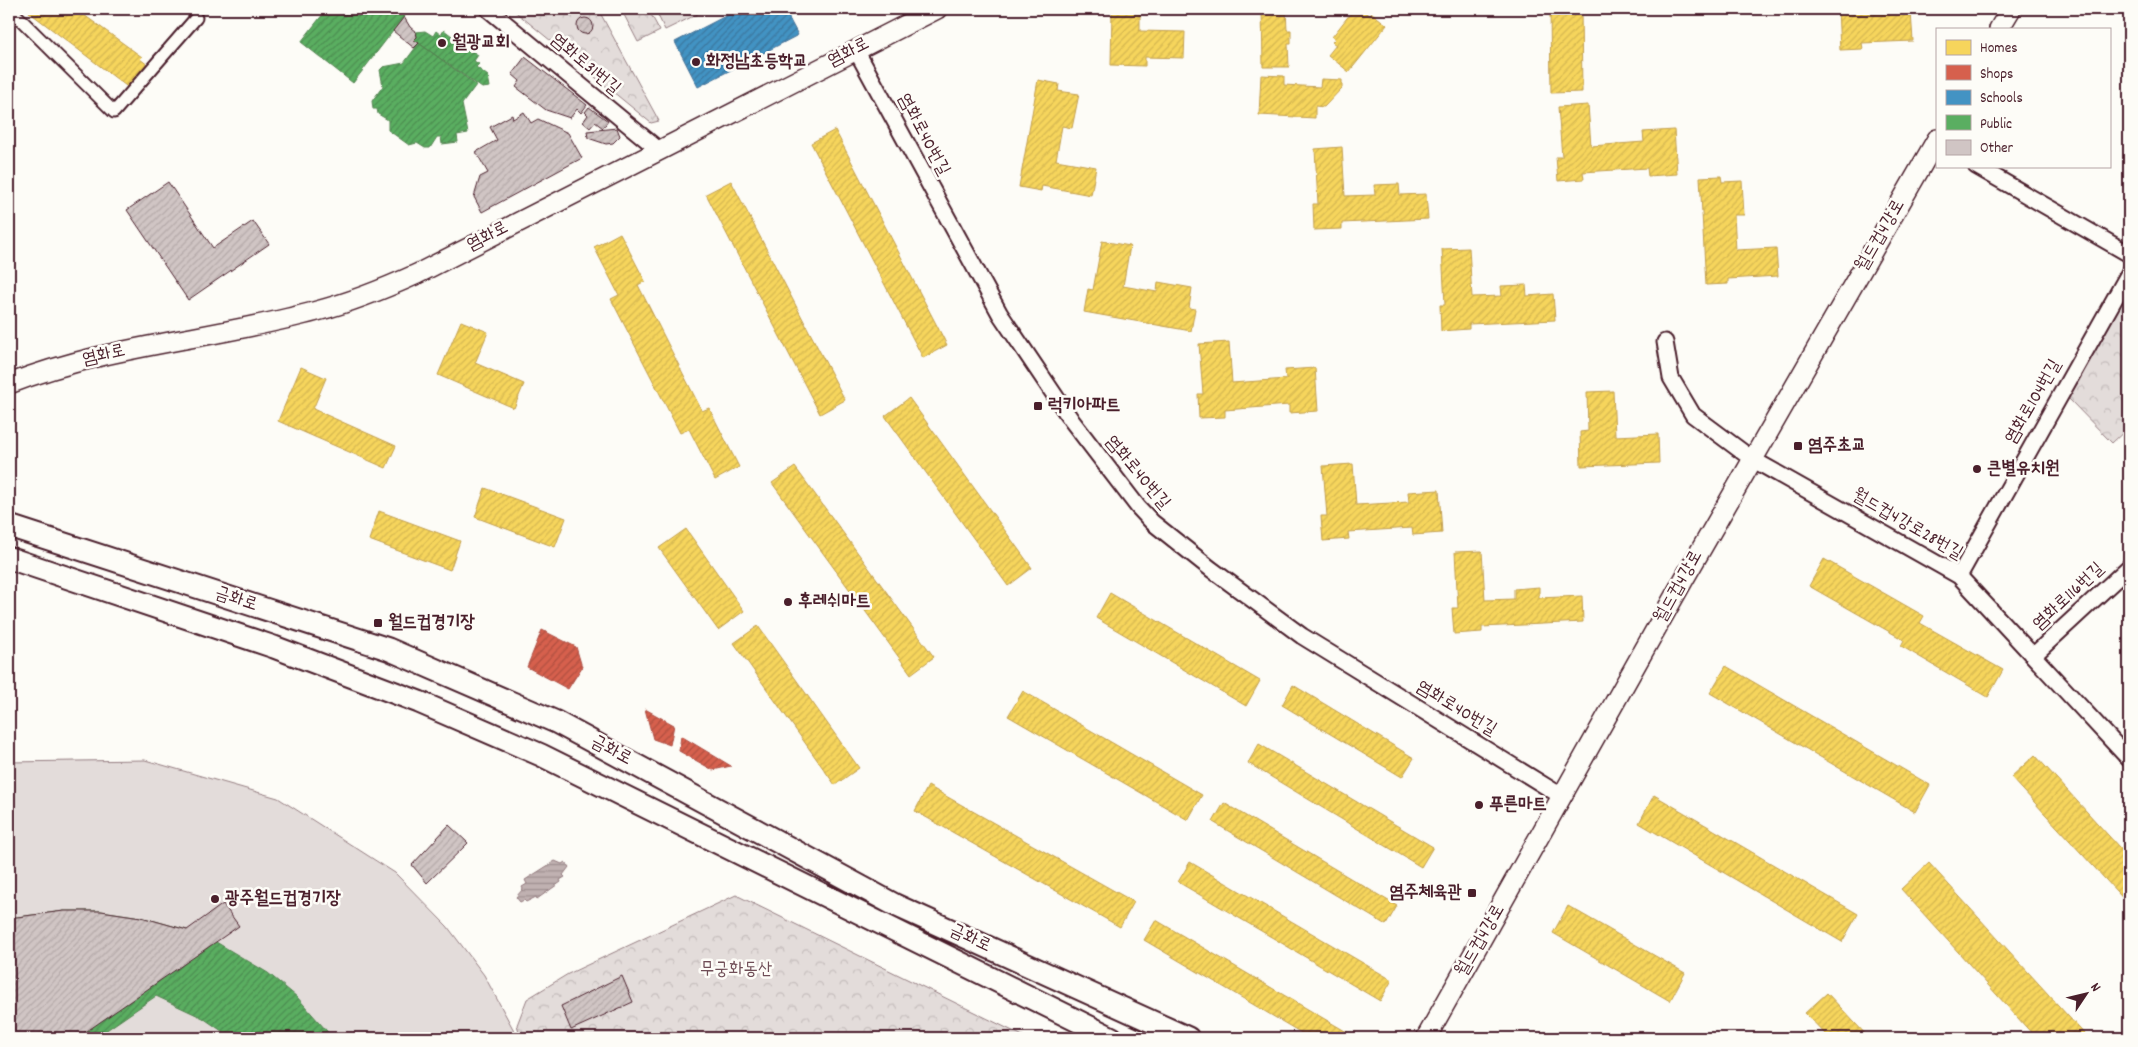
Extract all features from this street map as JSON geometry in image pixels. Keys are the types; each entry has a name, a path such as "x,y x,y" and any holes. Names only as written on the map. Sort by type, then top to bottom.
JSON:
{"main road":[{"name":"금화로","path":"9,526 388,649 556,722 895,905 1188,1038"},
{"name":"금화로","path":"9,558 274,648 428,705 541,755 1112,1038"}],"street":[{"path":"10,9 114,112 196,18"},
{"name":"염화로31번길","path":"488,9 659,150"},
{"name":"염화로","path":"9,384 95,356 316,312 372,294 417,274 937,9"},
{"path":"2000,28 2011,9"},
{"name":"염화로40번길","path":"856,50 1000,314 1072,422 1138,507 1152,522 1211,569 1302,636 1563,796"},
{"name":"월드컵4강로","path":"1426,1038 1752,459 1936,142"},
{"path":"1979,168 2129,254"},
{"name":"염화로104번길","path":"1959,576 2129,273"},
{"name":"월드컵4강로28번길","path":"1665,342 1671,378 1689,409 1711,430 1752,459 1959,576 2129,759"},
{"name":"염화로116번길","path":"2034,655 2129,567"}],"green space":[{"path":"512,9 598,9 659,121 651,123"},
{"path":"621,9 648,9 660,31 638,42"},
{"path":"655,9 708,9 665,30"},
{"path":"2129,282 2129,427 2112,443 2067,397"},
{"name":"광주월드컵경기장","path":"145,760 278,798 395,873 447,926 484,975 518,1038 9,1038 9,762"},
{"name":"무궁화동산","path":"736,895 1027,1038 521,1038 517,1025 527,999 568,974"}],"shaded area":[{"path":"555,861 562,864 565,862 569,867 563,875 565,877 560,880 561,882 537,899 536,897 526,902 524,900 520,902 516,897 523,889 522,887 527,884 525,880"}],"building: Homes":[{"path":"29,9 80,9 85,13 84,15 142,57 140,59 148,65 130,89 29,12"},
{"path":"1112,9 1140,9 1140,31 1185,32 1184,58 1145,57 1145,66 1111,65"},
{"path":"1262,9 1286,9 1287,30 1291,30 1291,44 1288,44 1289,67 1263,67"},
{"path":"1354,9 1361,9 1370,16 1372,13 1387,25 1349,72 1328,55 1336,45 1332,42 1335,39 1332,37"},
{"path":"1550,9 1581,9 1582,92 1551,93"},
{"path":"1838,9 1870,9 1870,14 1911,12 1913,41 1862,43 1863,49 1840,50"},
{"path":"1261,75 1284,76 1284,85 1320,87 1321,79 1342,80 1342,88 1324,107 1315,106 1315,118 1259,115"},
{"path":"1038,80 1059,84 1058,91 1079,94 1072,128 1062,126 1056,160 1096,167 1091,195 1042,186 1041,191 1019,187"},
{"path":"1588,105 1591,146 1644,142 1643,132 1674,130 1677,174 1648,176 1647,168 1583,172 1584,179 1558,181 1556,157 1562,157 1558,107"},
{"path":"835,130 947,345 923,358 811,143"},
{"path":"1342,147 1345,196 1375,195 1374,185 1399,184 1400,195 1426,194 1428,219 1342,223 1342,229 1314,230 1313,204 1318,204 1315,149"},
{"path":"1721,176 1722,182 1742,181 1744,215 1734,215 1736,250 1776,248 1778,276 1728,279 1728,284 1706,285 1700,177"},
{"path":"731,181 845,400 820,414 706,194"},
{"path":"620,233 645,281 638,285 702,411 709,408 739,467 715,480 689,429 680,433 611,299 619,295 594,247"},
{"path":"1102,241 1130,246 1123,286 1157,292 1158,282 1192,288 1189,308 1195,309 1191,331 1084,312 1088,289 1093,290"},
{"path":"1469,248 1472,297 1502,296 1501,286 1526,285 1527,296 1553,294 1555,320 1469,324 1469,329 1441,331 1440,305 1445,305 1442,249"},
{"path":"461,321 488,332 475,363 524,384 514,408 438,375"},
{"path":"1229,342 1232,383 1286,379 1285,370 1315,368 1318,411 1289,413 1289,405 1225,410 1225,417 1199,418 1198,394 1203,394 1199,344"},
{"path":"301,367 326,378 313,409 396,446 386,468 278,421"},
{"path":"1613,391 1615,436 1658,434 1659,463 1581,466 1580,432 1588,431 1587,392"},
{"path":"909,398 1032,568 1008,586 885,416"},
{"path":"1353,464 1356,505 1409,502 1408,492 1439,490 1442,533 1413,535 1412,528 1348,532 1349,539 1323,541 1321,516 1327,516 1323,466"},
{"path":"795,467 934,657 911,674 772,483"},
{"path":"485,488 566,518 555,547 475,517"},
{"path":"379,511 460,541 450,570 369,540"},
{"path":"686,529 744,611 718,630 659,548"},
{"path":"1482,551 1485,600 1514,599 1514,589 1539,587 1539,598 1582,596 1583,622 1482,627 1482,632 1454,634 1452,608 1458,608 1455,552"},
{"path":"1824,559 1924,616 1920,623 2003,670 1988,697 1901,646 1904,640 1809,586"},
{"path":"1110,593 1260,681 1246,706 1096,618"},
{"path":"758,626 859,768 835,785 734,643"},
{"path":"1726,666 1930,785 1915,812 1710,693"},
{"path":"1293,685 1414,758 1402,777 1282,705"},
{"path":"1023,691 1202,795 1188,820 1008,716"},
{"path":"1259,744 1433,847 1421,867 1248,763"},
{"path":"2035,755 2129,858 2129,905 2011,777"},
{"path":"928,786 1134,902 1120,927 915,811"},
{"path":"1654,795 1858,914 1842,942 1639,823"},
{"path":"1224,803 1397,906 1386,925 1213,822"},
{"path":"1190,862 1392,980 1380,1001 1178,882"},
{"path":"1929,863 2088,1038 2036,1038 1901,889"},
{"path":"1568,906 1685,973 1670,1001 1553,933"},
{"path":"1156,920 1357,1038 1310,1038 1144,940"},
{"path":"1827,993 1869,1038 1829,1038 1805,1013"}],"building: Shops":[{"path":"542,630 576,647 582,667 568,689 527,667"},
{"path":"645,709 674,725 670,745 653,739"},
{"path":"681,736 731,766 713,770 679,751"}],"building: Schools":[{"path":"739,9 784,9 798,35 698,87 675,42"}],"building: Public":[{"path":"327,9 410,9 353,83 301,42"},
{"path":"444,30 452,36 450,39 470,53 472,51 478,55 474,61 479,64 476,67 488,76 490,87 482,88 414,40 417,37 416,32 425,31 433,36 436,31 441,35"},
{"path":"419,43 476,85 462,104 468,133 457,135 458,142 442,144 441,137 437,137 430,148 425,148 417,143 409,145 388,130 388,120 378,114 377,109 373,109 372,101 383,86 380,70 383,67 404,63"},
{"name":"광주월드컵경기장","path":"64,911 101,911 141,917 187,930 216,942 268,973 297,997 333,1038 232,1038 203,1018 156,996 95,1038 9,1038 9,918"}],"building: Other":[{"path":"404,17 410,27 416,32 417,37 414,40 419,43 414,48 393,31"},
{"path":"585,18 591,20 593,26 591,32 585,34 579,32 577,26 579,20"},
{"path":"525,57 587,105 581,113 577,109 570,118 546,110 516,87 520,81 512,74"},
{"path":"589,107 608,121 603,128 595,122 590,128 583,122 588,115 585,112"},
{"path":"524,112 531,123 538,119 568,133 582,158 482,212 474,197 480,177 488,173 476,152 497,140 490,127 512,115 513,119"},
{"path":"617,128 620,136 613,143 606,144 588,138 587,131"},
{"path":"168,182 213,248 253,221 269,244 188,300 127,210"},
{"path":"449,825 468,843 427,883 412,865"},
{"path":"223,904 239,926 77,1038 9,1038 9,918 64,911 101,911 141,917 187,930"},
{"path":"622,976 633,1002 571,1030 561,1006"}],"place":[{"name":"월광교회","path":"442,43"},
{"name":"화정남초등학교","path":"696,62"},
{"name":"럭키아파트","path":"1038,406"},
{"name":"염주초교","path":"1798,446"},
{"name":"큰별유치원","path":"1977,469"},
{"name":"후레쉬마트","path":"788,602"},
{"name":"월드컵경기장","path":"378,623"},
{"name":"푸른마트","path":"1479,805"},
{"name":"염주체육관","path":"1472,893"},
{"name":"광주월드컵경기장","path":"215,899"}]}
